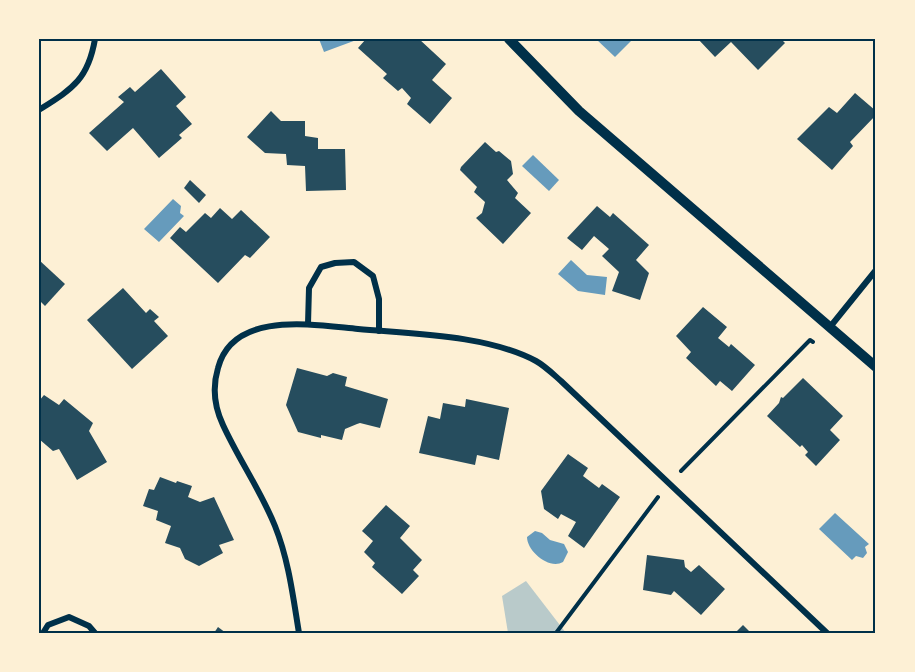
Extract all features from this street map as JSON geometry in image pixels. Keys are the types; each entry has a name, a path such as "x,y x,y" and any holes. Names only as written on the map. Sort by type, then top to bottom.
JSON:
{"street":[{"path":"39,110 72,89 83,77 91,60 95,39"},
{"path":"509,39 579,111 876,368"},
{"path":"308,324 309,288 321,267 335,263 354,262 373,276 379,299 379,331"},
{"path":"830,327 876,270"},
{"path":"299,633 288,567 275,526 223,424 215,403 214,383 219,363 229,345 248,331 269,326 308,324 485,342 514,351 538,362 561,381 826,633"},
{"path":"43,633 48,625 69,617 89,626 95,633"}],"path":[{"path":"556,633 668,483 810,340 818,347"}],"shaded area":[{"path":"526,581 566,633 508,633 502,596"}],"water":[{"path":"319,39 359,39 324,52"},
{"path":"596,39 633,39 615,57"},
{"path":"533,155 559,180 549,191 522,166"},
{"path":"173,199 181,206 180,213 184,216 159,242 144,229"},
{"path":"571,260 587,275 607,277 605,295 578,291 558,274"},
{"path":"835,513 869,544 865,547 867,553 863,558 856,556 852,560 819,529"},
{"path":"535,531 542,533 550,540 564,544 568,552 563,562 551,563 535,553 527,537"}],"building":[{"path":"366,39 419,39 446,64 432,80 452,98 430,124 407,104 411,98 402,88 398,91 383,78 387,74 358,48"},
{"path":"698,39 781,39 785,43 758,70 731,42 715,57"},
{"path":"161,69 186,97 176,106 192,124 179,135 182,138 159,158 133,128 107,151 89,133 124,102 118,97 130,87 135,92"},
{"path":"855,93 876,111 876,115 850,142 853,146 832,170 797,139 829,107 837,113"},
{"path":"271,111 281,121 305,121 305,136 318,138 318,149 345,149 346,190 306,191 305,166 287,165 286,154 265,153 247,137"},
{"path":"485,142 511,161 513,174 507,180 518,193 515,198 531,213 503,244 476,218 482,213 485,202 474,192 477,187 460,170"},
{"path":"190,180 206,195 199,203 184,188"},
{"path":"597,206 610,217 613,213 649,245 636,260 649,273 640,300 612,291 619,272 602,256 609,249 594,236 582,250 567,238"},
{"path":"220,208 232,219 241,210 270,237 250,258 245,255 218,283 170,238 180,227 186,232 205,213 211,218"},
{"path":"39,260 65,284 45,306 39,300"},
{"path":"123,288 146,313 150,309 159,317 154,321 168,336 132,369 87,320"},
{"path":"703,307 727,327 718,338 729,347 731,344 755,365 732,391 720,381 716,386 686,358 691,352 676,336"},
{"path":"297,368 327,376 333,373 347,377 345,386 388,399 380,428 360,423 345,429 342,440 298,432 286,405"},
{"path":"803,378 843,416 830,430 840,440 816,466 805,455 808,452 802,445 800,447 767,416 779,403 781,397 783,398"},
{"path":"44,395 59,405 64,399 93,423 89,431 107,462 77,480 59,449 53,451 39,439 39,401"},
{"path":"466,399 509,408 499,460 477,455 475,465 419,453 428,416 440,419 443,403 465,407"},
{"path":"568,454 588,468 583,476 599,488 602,484 620,497 584,548 568,536 576,522 561,514 558,519 544,509 541,491"},
{"path":"160,477 192,486 188,497 200,502 214,497 234,540 219,545 223,553 199,566 185,559 180,548 165,543 171,526 156,520 158,511 143,506 149,489 154,490"},
{"path":"386,505 410,526 400,538 422,560 413,570 419,576 402,594 372,567 375,563 364,552 373,541 362,531"},
{"path":"647,555 684,560 685,567 691,572 699,565 725,589 701,615 674,591 671,595 643,590"},
{"path":"743,625 751,633 735,633"},
{"path":"218,627 226,633 214,633"}]}
